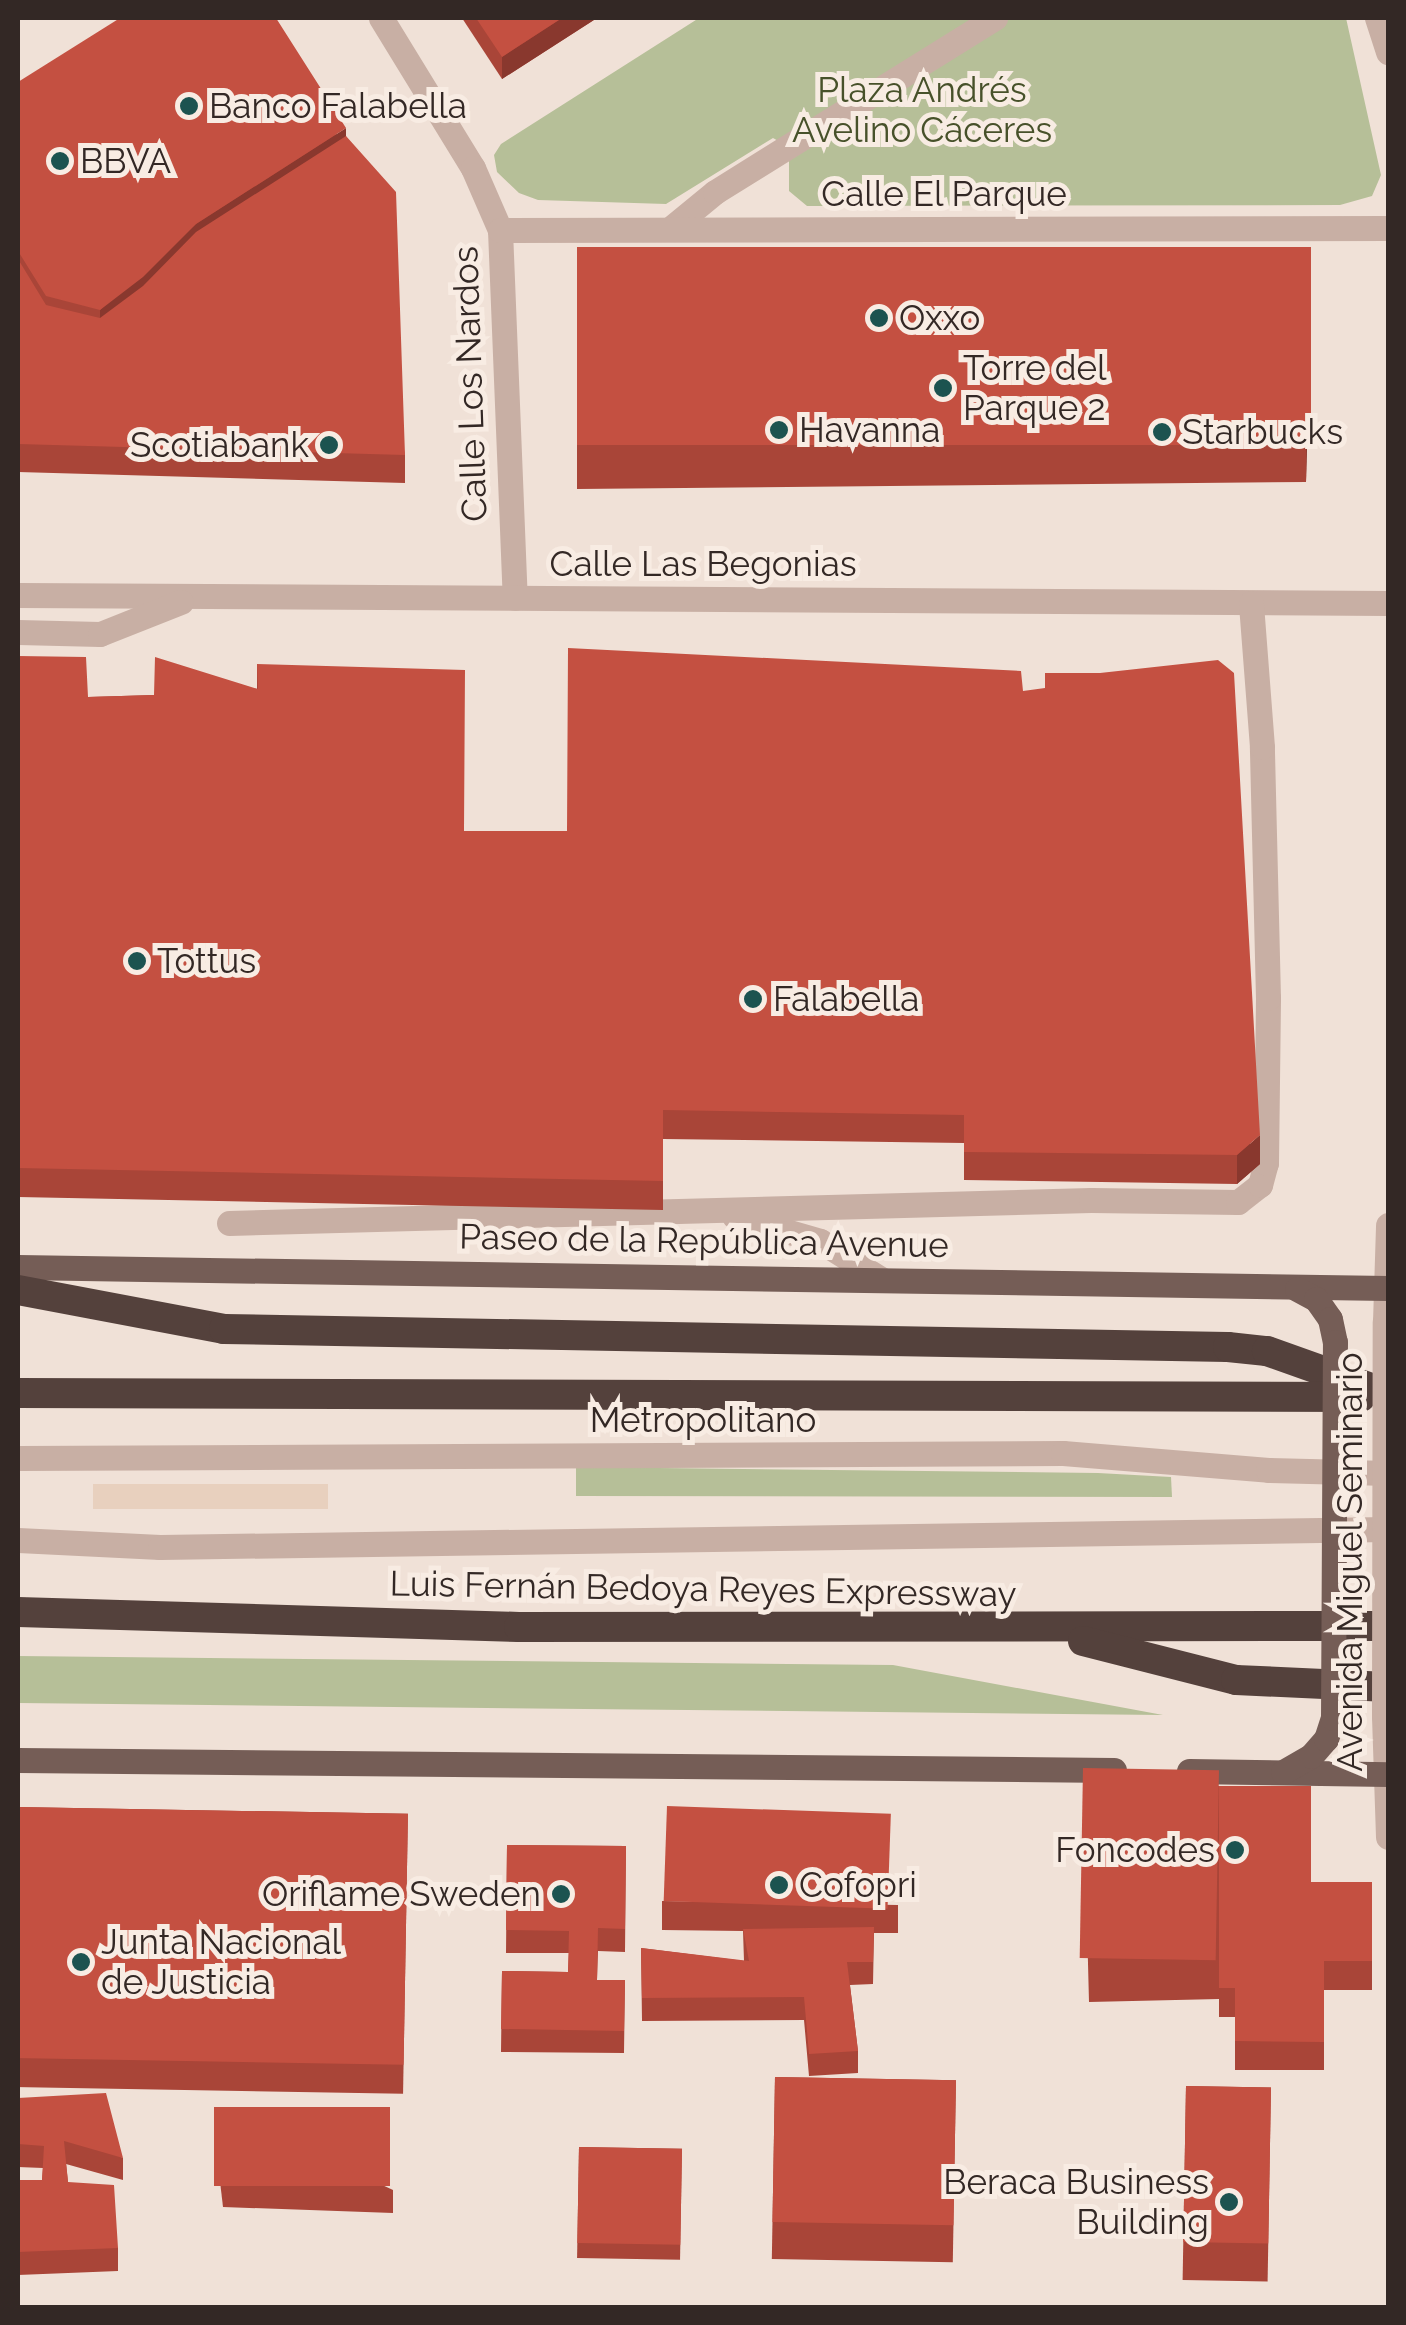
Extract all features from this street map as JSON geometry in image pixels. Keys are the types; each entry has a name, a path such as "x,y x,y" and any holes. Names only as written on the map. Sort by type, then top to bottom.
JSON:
{"highway":[{"path":"18,1290 224,1329 1228,1347 1267,1351 1388,1397"},
{"path":"18,1393 1388,1397"},
{"name":"Luis Fernán Bedoya Reyes Expressway","path":"18,1612 519,1627 1041,1630 1388,1626"},
{"path":"1041,1630 1236,1680 1386,1702"}],"main road":[{"name":"Paseo de la República Avenue","path":"18,1267 1387,1288"},
{"path":"1283,1772 1312,1756 1326,1740 1333,1718 1334,1342 1330,1318 1316,1299 1296,1289"},
{"path":"18,1760 1386,1774"}],"street":[{"name":"Calle Los Nardos","path":"381,18 473,168 500,230 515,598"},
{"path":"670,229 714,192 994,18"},
{"path":"1377,18 1388,52"},
{"name":"Calle El Parque","path":"500,230 1388,228"},
{"name":"Calle Las Begonias","path":"18,595 1388,604"},
{"path":"18,632 100,634 195,596"},
{"path":"230,1223 1091,1200 1238,1202 1260,1185 1266,1163 1268,998 1262,747 1251,603"},
{"path":"720,1210 820,1241 880,1279"},
{"name":"Avenida Miguel Seminario","path":"1388,1225 1388,1836"},
{"name":"Metropolitano","path":"18,1458 1063,1453 1268,1470 1388,1472"},
{"path":"18,1540 160,1548 1388,1529"}],"green space":[{"name":"Plaza Andrés Avelino Cáceres","path":"699,18 1346,18 1381,175 1372,196 1340,205 807,206 789,191 789,147 773,138 666,204 538,200 519,193 497,172 494,155 501,144"},
{"path":"576,1467 1098,1473 1171,1477 1172,1497 576,1496"},
{"path":"18,1656 893,1665 1163,1715 18,1703"}],"shaded area":[{"path":"93,1484 328,1484 328,1509 93,1509"}],"building":[{"path":"120,18 276,18 346,128 196,224 143,277 100,310 46,296 18,251 18,82"},
{"path":"476,18 562,18 502,57"},
{"path":"346,136 396,192 405,455 18,444 18,259 46,305 100,318 143,286 196,232"},
{"name":"Torre del Parque 2","path":"577,247 1311,247 1311,445 577,445"},
{"name":"Falabella","path":"568,648 1021,671 1023,691 1045,688 1045,673 1100,673 1218,660 1234,673 1260,1135 1237,1155 964,1152 964,1115 663,1110 663,1181 18,1168 18,656 86,657 88,697 154,695 155,657 258,689 257,664 465,670 464,831 567,831"},
{"path":"1083,1768 1219,1770 1216,1960 1080,1958"},
{"path":"1219,1786 1311,1786 1311,1882 1372,1882 1372,1961 1324,1961 1324,2042 1235,2041 1235,1988 1219,1988"},
{"name":"Cofopri","path":"667,1806 891,1814 888,1909 664,1901"},
{"path":"18,1807 408,1814 404,2065 18,2058"},
{"path":"507,1845 626,1846 625,1929 598,1928 597,1980 625,1980 624,2031 501,2029 502,1971 568,1972 569,1931 506,1930"},
{"path":"874,1927 873,1962 847,1962 858,2051 809,2054 804,1997 642,1998 641,1948 749,1961 743,1929"},
{"path":"775,2077 956,2080 953,2225 772,2222"},
{"name":"Beraca Business Building","path":"1186,2086 1271,2087 1268,2243 1183,2242"},
{"path":"106,2093 123,2158 64,2141 68,2182 114,2185 118,2248 18,2252 18,2180 42,2180 44,2146 18,2144 18,2098"},
{"path":"214,2107 390,2107 390,2186 214,2186"},
{"path":"579,2147 682,2149 680,2245 577,2243"}],"place":[{"name":"Banco Falabella","path":"189,106"},
{"name":"BBVA","path":"60,161"},
{"name":"Oxxo","path":"879,318"},
{"name":"Torre del Parque 2","path":"943,388"},
{"name":"Havanna","path":"779,430"},
{"name":"Starbucks","path":"1162,432"},
{"name":"Scotiabank","path":"329,445"},
{"name":"Tottus","path":"137,961"},
{"name":"Falabella","path":"753,999"},
{"name":"Foncodes","path":"1235,1850"},
{"name":"Cofopri","path":"779,1885"},
{"name":"Oriflame Sweden","path":"561,1894"},
{"name":"Junta Nacional de Justicia","path":"81,1962"},
{"name":"Beraca Business Building","path":"1229,2202"}]}
